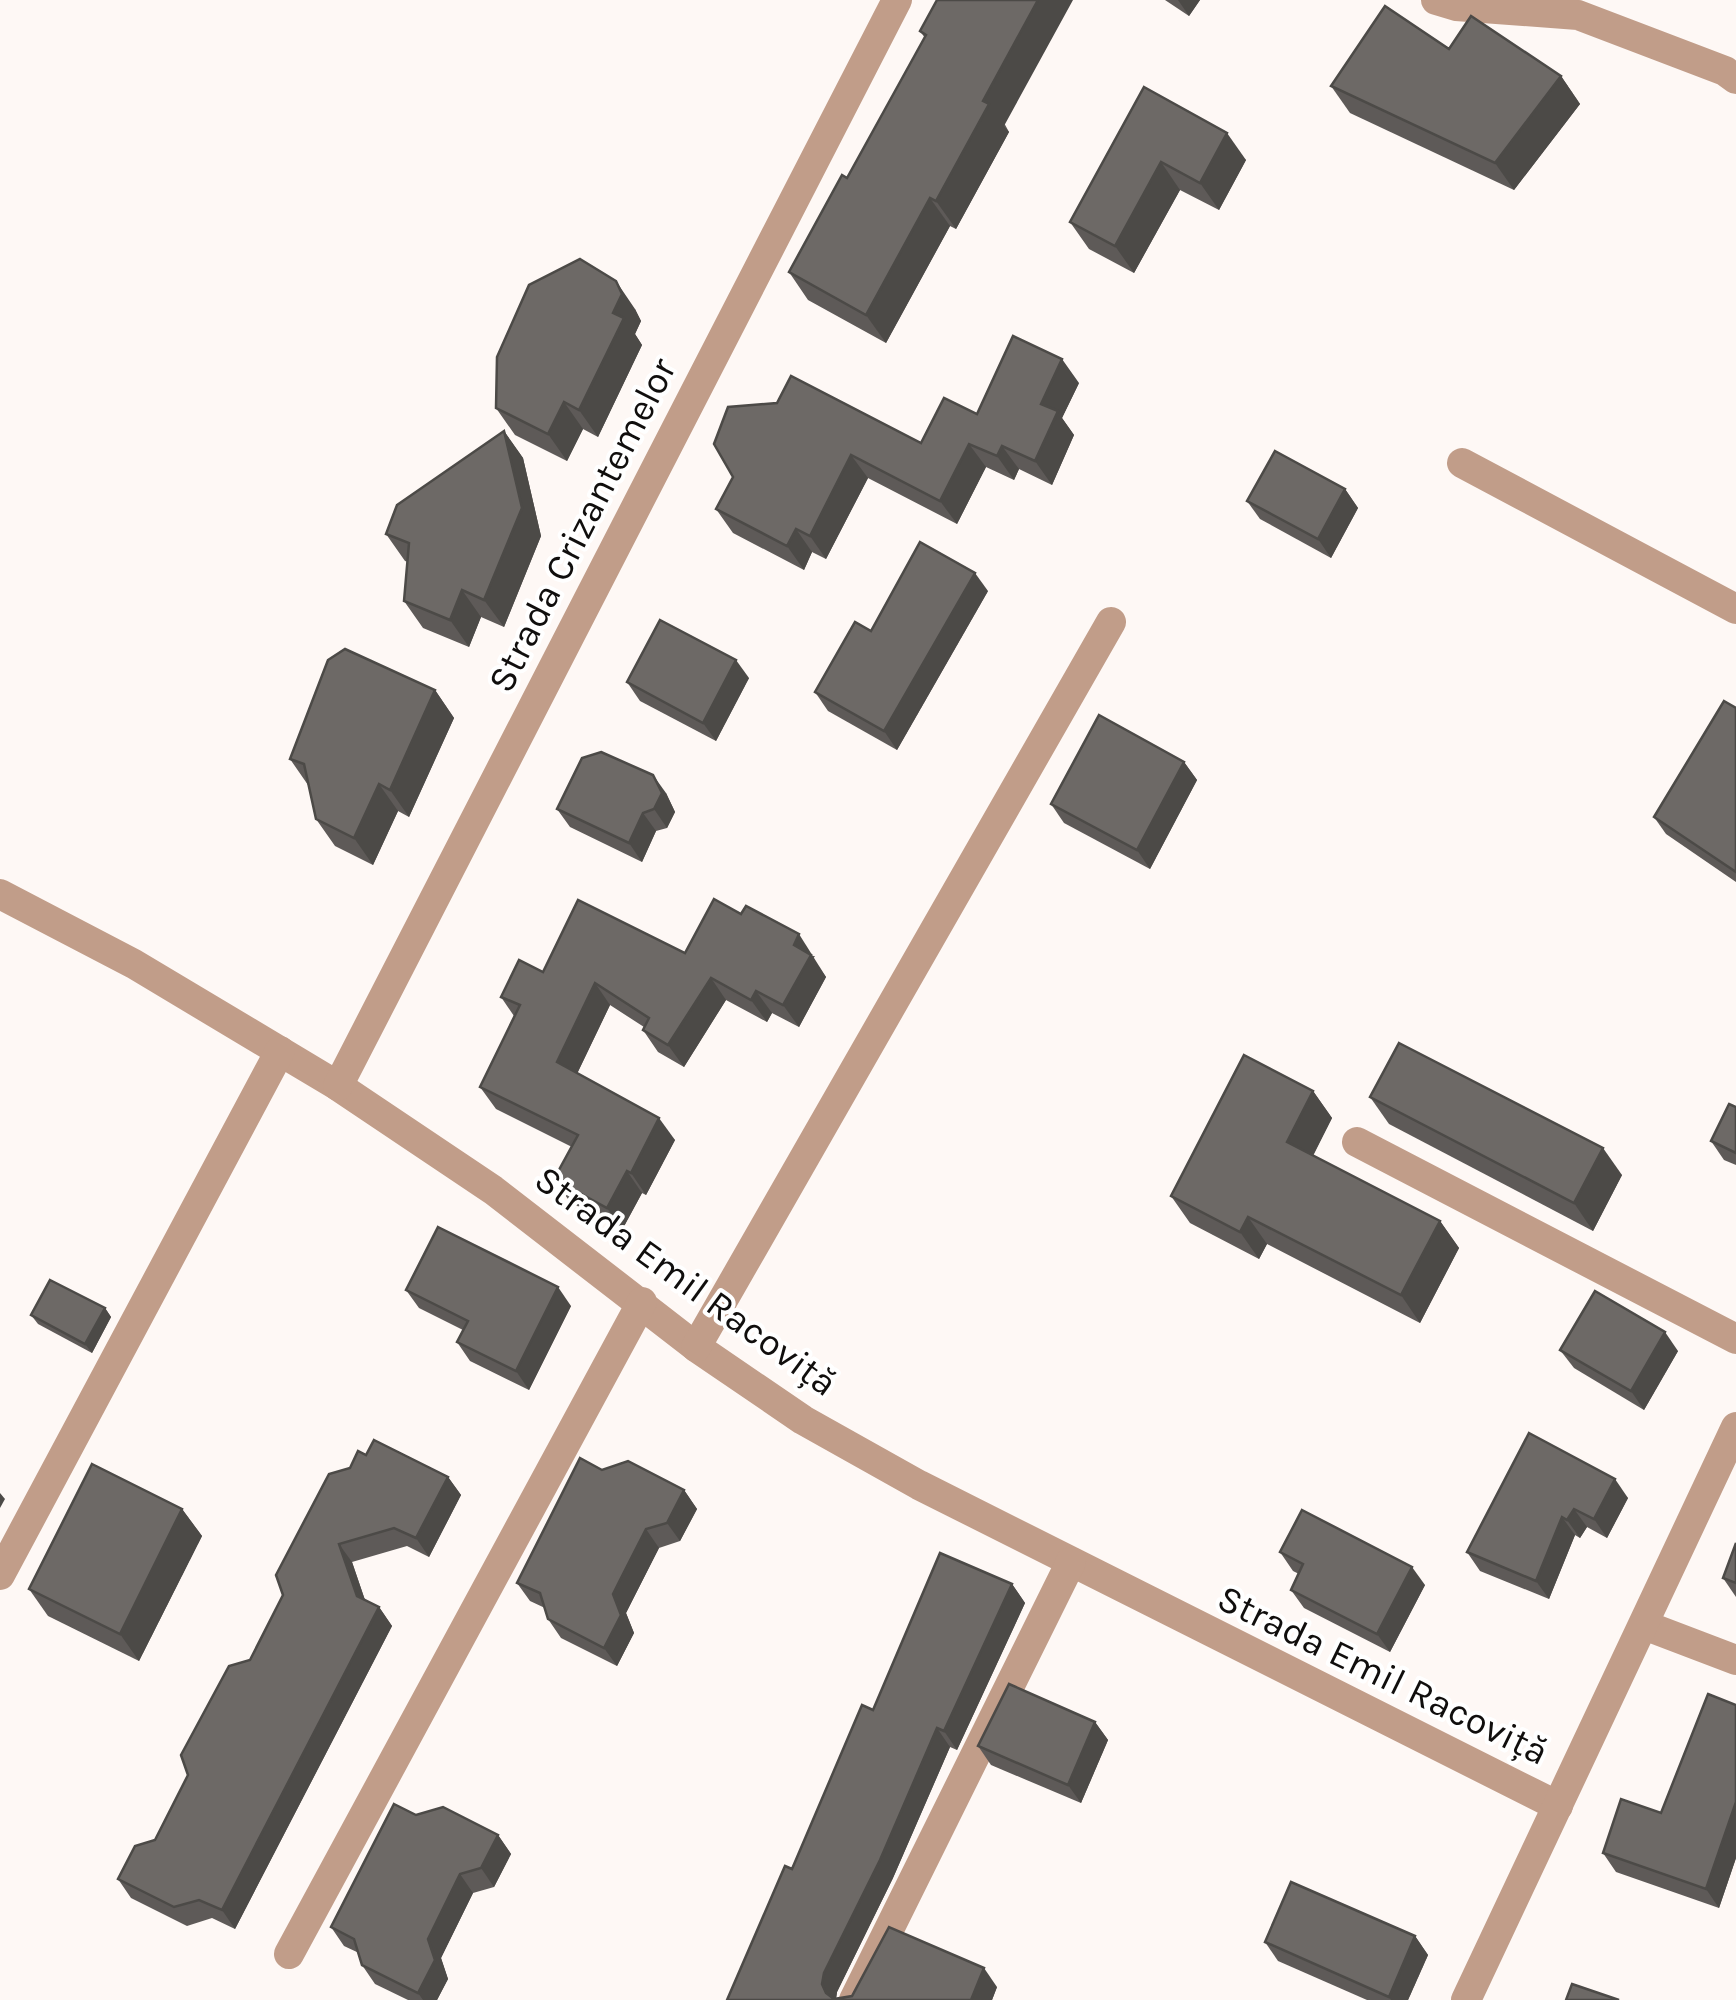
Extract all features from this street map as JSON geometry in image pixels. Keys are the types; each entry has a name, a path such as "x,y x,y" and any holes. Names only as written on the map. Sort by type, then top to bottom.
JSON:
{"street":[{"name":"Strada Crizantemelor","path":"338,1086 897,0"},
{"path":"1436,0 1456,6 1578,14 1736,79"},
{"path":"1462,462 1736,610"},
{"path":"696,1347 1111,622"},
{"name":"Strada Emil Racoviță","path":"0,894 134,964 338,1086 493,1190 696,1347 803,1420 918,1485 1558,1806"},
{"path":"0,1575 280,1050"},
{"path":"1357,1142 1736,1339"},
{"path":"289,1954 642,1302"},
{"path":"1466,2000 1736,1427"},
{"path":"854,2000 1071,1562"},
{"path":"1644,1625 1736,1660"}],"building":[{"path":"937,0 1038,0 983,101 989,104 936,201 930,198 866,315 789,272 842,175 847,178 926,35 920,31"},
{"path":"1385,6 1449,49 1471,16 1561,76 1495,163 1331,86"},
{"path":"1144,87 1227,133 1200,183 1161,162 1115,246 1070,222"},
{"path":"580,259 616,281 622,294 613,313 624,318 579,410 564,402 548,434 496,408 497,357 529,285"},
{"path":"1013,336 1062,359 1041,404 1058,411 1035,461 1002,446 997,456 969,444 940,501 851,455 810,536 796,529 787,546 716,509 733,477 714,444 728,407 777,403 791,376 921,443 944,398 977,414"},
{"path":"504,431 522,508 484,600 462,590 450,620 404,601 409,543 386,534 397,505"},
{"path":"1275,451 1345,489 1318,539 1247,501"},
{"path":"920,542 975,573 884,731 815,692 855,622 871,631"},
{"path":"660,620 736,660 703,723 627,682"},
{"path":"345,649 435,690 390,790 379,784 354,838 316,819 304,764 290,759 328,660"},
{"path":"1724,701 1736,708 1736,872 1654,817"},
{"path":"1099,715 1184,762 1137,850 1051,804"},
{"path":"601,752 653,775 662,793 654,809 643,813 629,843 557,809 582,758"},
{"path":"714,899 741,914 746,906 799,934 794,945 811,955 783,1005 756,991 751,1000 711,978 668,1045 643,1030 649,1018 595,983 557,1062 659,1118 631,1173 627,1171 607,1208 554,1179 578,1135 480,1087 520,1005 501,997 519,960 543,972 578,900 685,953"},
{"path":"1399,1043 1603,1148 1574,1203 1370,1097"},
{"path":"1244,1055 1313,1091 1287,1142 1440,1221 1401,1295 1248,1217 1240,1232 1171,1196"},
{"path":"1729,1104 1736,1107 1736,1153 1711,1141"},
{"path":"438,1227 558,1287 516,1371 457,1342 468,1321 406,1290"},
{"path":"50,1280 105,1308 85,1344 31,1315"},
{"path":"1595,1291 1665,1332 1631,1391 1560,1350"},
{"path":"1529,1433 1615,1479 1594,1519 1574,1509 1567,1520 1562,1517 1536,1581 1467,1552"},
{"path":"374,1440 448,1477 416,1538 394,1528 339,1544 357,1596 379,1607 222,1910 199,1900 174,1907 118,1879 135,1846 155,1840 188,1775 181,1755 229,1666 250,1660 283,1595 276,1575 329,1474 350,1468 358,1451 366,1455"},
{"path":"580,1458 602,1470 628,1461 684,1490 667,1523 646,1529 620,1580 613,1594 621,1615 604,1648 548,1619 540,1593 517,1583"},
{"path":"92,1464 182,1509 120,1634 29,1589"},
{"path":"1302,1510 1412,1567 1377,1634 1291,1590 1303,1564 1280,1552"},
{"path":"1736,1543 1736,1583 1723,1578"},
{"path":"940,1553 1012,1584 944,1731 937,1728 822,1984 834,1999 852,1996 889,1927 984,1968 971,2000 727,2000 785,1866 792,1869 862,1705 873,1710"},
{"path":"1009,1684 1095,1722 1068,1785 978,1746"},
{"path":"1708,1694 1736,1705 1736,1802 1706,1889 1603,1853 1621,1799 1661,1813"},
{"path":"394,1804 416,1815 443,1807 498,1835 481,1868 460,1874 428,1939 435,1960 418,1993 362,1965 354,1939 331,1927"},
{"path":"1291,1882 1415,1936 1389,1997 1265,1942"},
{"path":"1572,1984 1619,2000 1566,2000"}]}
